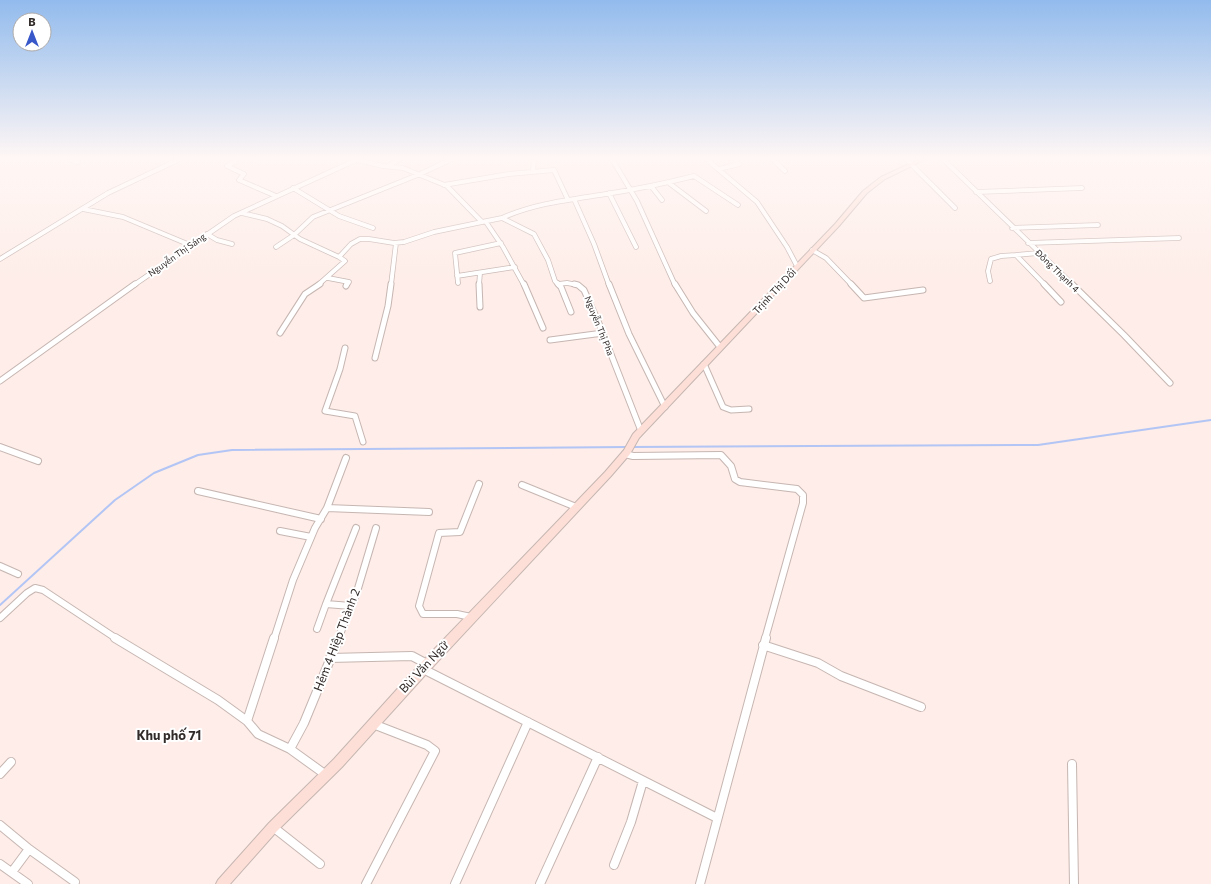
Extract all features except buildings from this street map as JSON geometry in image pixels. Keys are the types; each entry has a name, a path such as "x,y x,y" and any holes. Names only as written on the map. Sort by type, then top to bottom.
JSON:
{"main road":[{"name":"Trịnh Thị Dối","path":"626,453 641,430 665,407 720,347 756,311 837,225 858,200"},
{"name":"Bùi Văn Ngữ","path":"222,884 273,827 338,763 425,666 626,453"}],"street":[{"path":"0,258 97,200"},
{"name":"Nguyễn Thị Sáng","path":"0,381 190,245 242,213 267,200"},
{"path":"315,200 339,216 373,228"},
{"path":"276,247 294,235 313,217 352,200"},
{"path":"462,200 484,222 501,244 526,287 543,328"},
{"path":"339,257 355,241 360,239 365,238 396,243 410,241 432,232 502,218 526,207 566,200"},
{"path":"575,200 594,244 629,334 665,407"},
{"path":"613,200 636,247"},
{"path":"635,200 671,278 692,312 720,347"},
{"path":"692,200 706,211"},
{"path":"731,200 738,205"},
{"path":"755,200 787,247 797,266"},
{"path":"947,200 955,208"},
{"name":"Đông Thạnh 4","path":"984,200 1124,335 1170,383"},
{"path":"83,209 123,217 190,245"},
{"path":"242,213 267,218 282,226 294,235 345,261 328,278 305,294 280,333"},
{"path":"502,218 534,234 548,260 555,281 562,288 571,312"},
{"path":"1012,228 1098,225"},
{"path":"207,234 217,240 232,244"},
{"path":"1028,243 1179,238"},
{"path":"375,358 388,306 396,243"},
{"path":"458,283 455,252 501,244"},
{"path":"812,250 826,258 864,298 923,290"},
{"path":"990,281 988,272 992,259 1001,256 1038,253"},
{"path":"1016,255 1061,302"},
{"path":"457,276 515,267"},
{"path":"480,273 480,282 478,287 480,307"},
{"path":"328,278 349,282 346,286"},
{"name":"Nguyễn Thị Pha","path":"558,284 578,285 584,290 603,333 641,430"},
{"path":"550,340 603,333"},
{"path":"345,348 340,369 325,411 340,412 355,416 363,442"},
{"path":"704,364 723,407 731,410 749,409"},
{"path":"0,447 38,461"},
{"path":"626,453 633,456 721,455 731,466 735,479 740,482 796,489 803,495 803,503 700,884"},
{"path":"247,721 293,580 311,537 327,508 346,458"},
{"path":"471,617 456,614 423,614 420,606 440,533 460,532 479,484"},
{"path":"522,485 576,507"},
{"path":"198,491 320,519"},
{"path":"327,508 429,512"},
{"path":"317,629 356,528"},
{"name":"Hẻm 4 Hiệp Thành 2","path":"290,749 304,723 351,606 376,528"},
{"path":"280,531 311,537"},
{"path":"0,566 18,574"},
{"path":"0,618 27,593 35,588 43,590 135,652 212,697 247,721 258,734 290,749 326,775"},
{"path":"326,604 351,606"},
{"path":"764,645 818,663 841,676 921,707"},
{"path":"330,658 412,656 425,666 528,722 717,818"},
{"path":"454,884 528,722"},
{"path":"366,884 435,752 433,748 427,745 372,724"},
{"path":"540,884 598,757"},
{"path":"0,774 11,762"},
{"path":"1072,764 1074,884"},
{"path":"614,865 631,822 644,781"},
{"path":"0,826 29,850 75,882"},
{"path":"273,827 320,864"},
{"path":"12,872 29,850"},
{"path":"0,864 28,884"}],"waterway":[{"path":"632,447 1038,445 1211,420"},
{"path":"0,605 115,500 154,473 198,455 232,450 628,447"}],"district":[{"name":"Khu phố 71","path":"169,735"}]}
